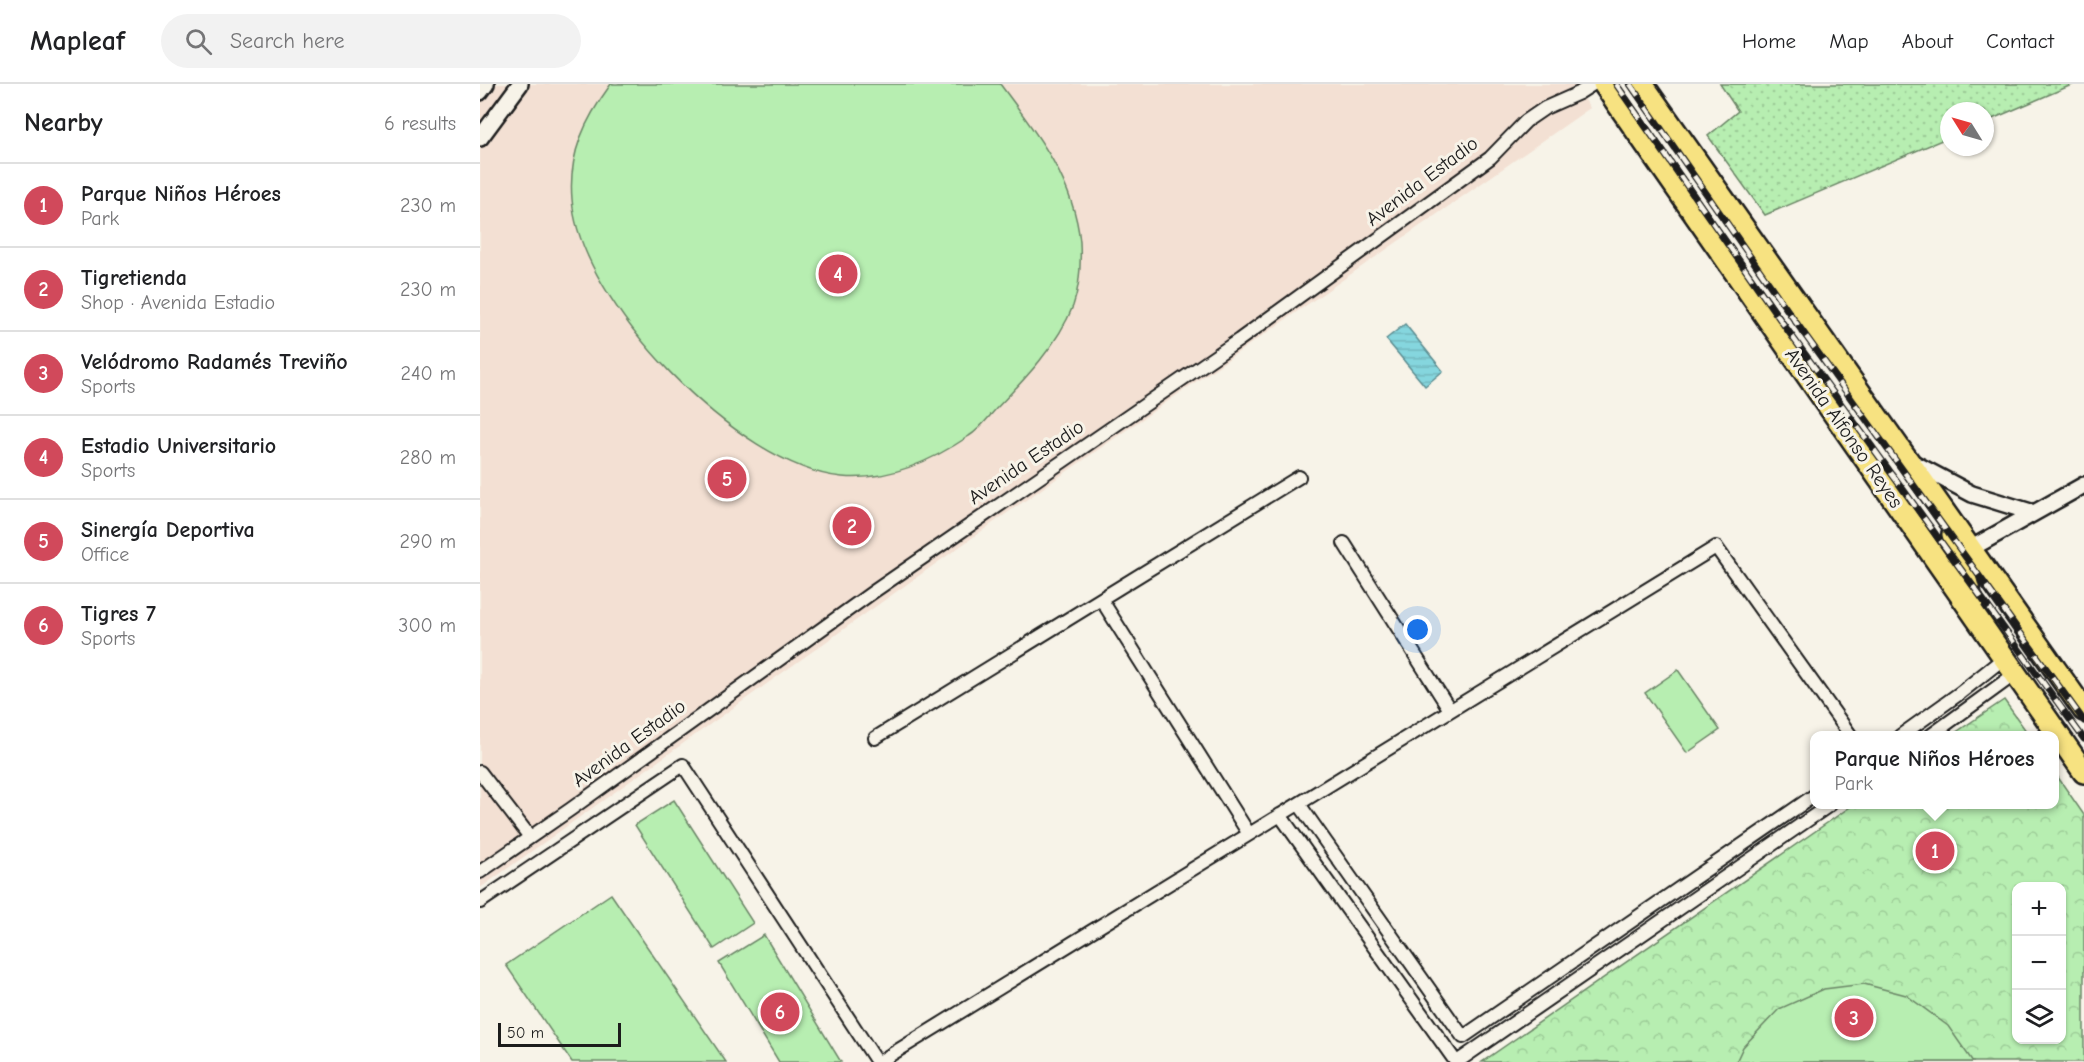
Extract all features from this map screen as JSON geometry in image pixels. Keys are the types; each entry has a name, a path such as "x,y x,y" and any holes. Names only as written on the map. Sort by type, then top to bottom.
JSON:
{"highway":[{"name":"Avenida Alfonso Reyes","path":"1604,84 2055,731"},
{"name":"Avenida Alfonso Reyes","path":"1648,93 2084,710"},
{"path":"1948,516 1976,619"},
{"name":"Avenida Alfonso Reyes","path":"2059,737 2084,772"}],"street":[{"path":"480,92 486,84"},
{"path":"480,138 520,84"},
{"name":"Avenida Estadio","path":"480,872 873,592 1239,340 1490,158 1516,128 1535,114 1593,84"},
{"path":"1908,460 1972,494 2034,513"},
{"path":"875,738 1299,477"},
{"path":"1970,549 2084,485"},
{"path":"1344,543 1450,710"},
{"path":"480,902 683,765 878,1062 1716,547 1848,731"},
{"path":"1101,599 1249,834"},
{"path":"1906,731 1960,693 2009,666"},
{"path":"1935,731 2009,666"},
{"path":"480,772 530,837"},
{"path":"1299,804 1463,1037 1810,798"},
{"path":"1280,815 1457,1062 1824,809"},
{"path":"1768,827 1778,841"}],"shaded area":[{"path":"480,84 1575,84 1590,108 1000,518 480,888"}],"green space":[{"path":"611,84 1000,84 1040,139 1062,177 1076,219 1080,242 1080,274 1073,306 1067,320 1039,361 976,431 940,454 924,461 876,476 842,477 801,466 757,444 713,412 671,373 633,330 603,284 581,240 572,199 573,167 586,124"},
{"path":"1720,84 2074,84 1994,118 1994,102 1940,102 1940,141 1765,215 1708,136 1738,111"},
{"path":"1678,670 1720,730 1687,753 1645,693"},
{"path":"2004,700 2026,731 1958,731"},
{"path":"2059,779 2084,815 2084,1062 1482,1062 1847,809 2059,809"},
{"path":"674,800 753,923 714,949 635,825"},
{"path":"611,894 726,1062 572,1062 506,965"},
{"path":"764,935 841,1062 779,1062 719,963"},
{"path":"1864,984 1906,995 1948,1026 1973,1062 1736,1062 1743,1047 1779,1009 1824,989"}],"water":[{"path":"1405,324 1443,371 1425,386 1386,339"}],"railway":[{"path":"1616,84 1786,328 2084,739"},
{"path":"1630,84 1795,321 2084,721"}],"place":[{"name":"Estadio Universitario","path":"838,274"},
{"name":"Sinergía Deportiva","path":"727,479"},
{"name":"Tigretienda","path":"852,526"},
{"name":"Parque Niños Héroes","path":"1935,851"},
{"name":"Tigres 7","path":"780,1012"},
{"name":"Velódromo Radamés Treviño","path":"1854,1018"}]}
